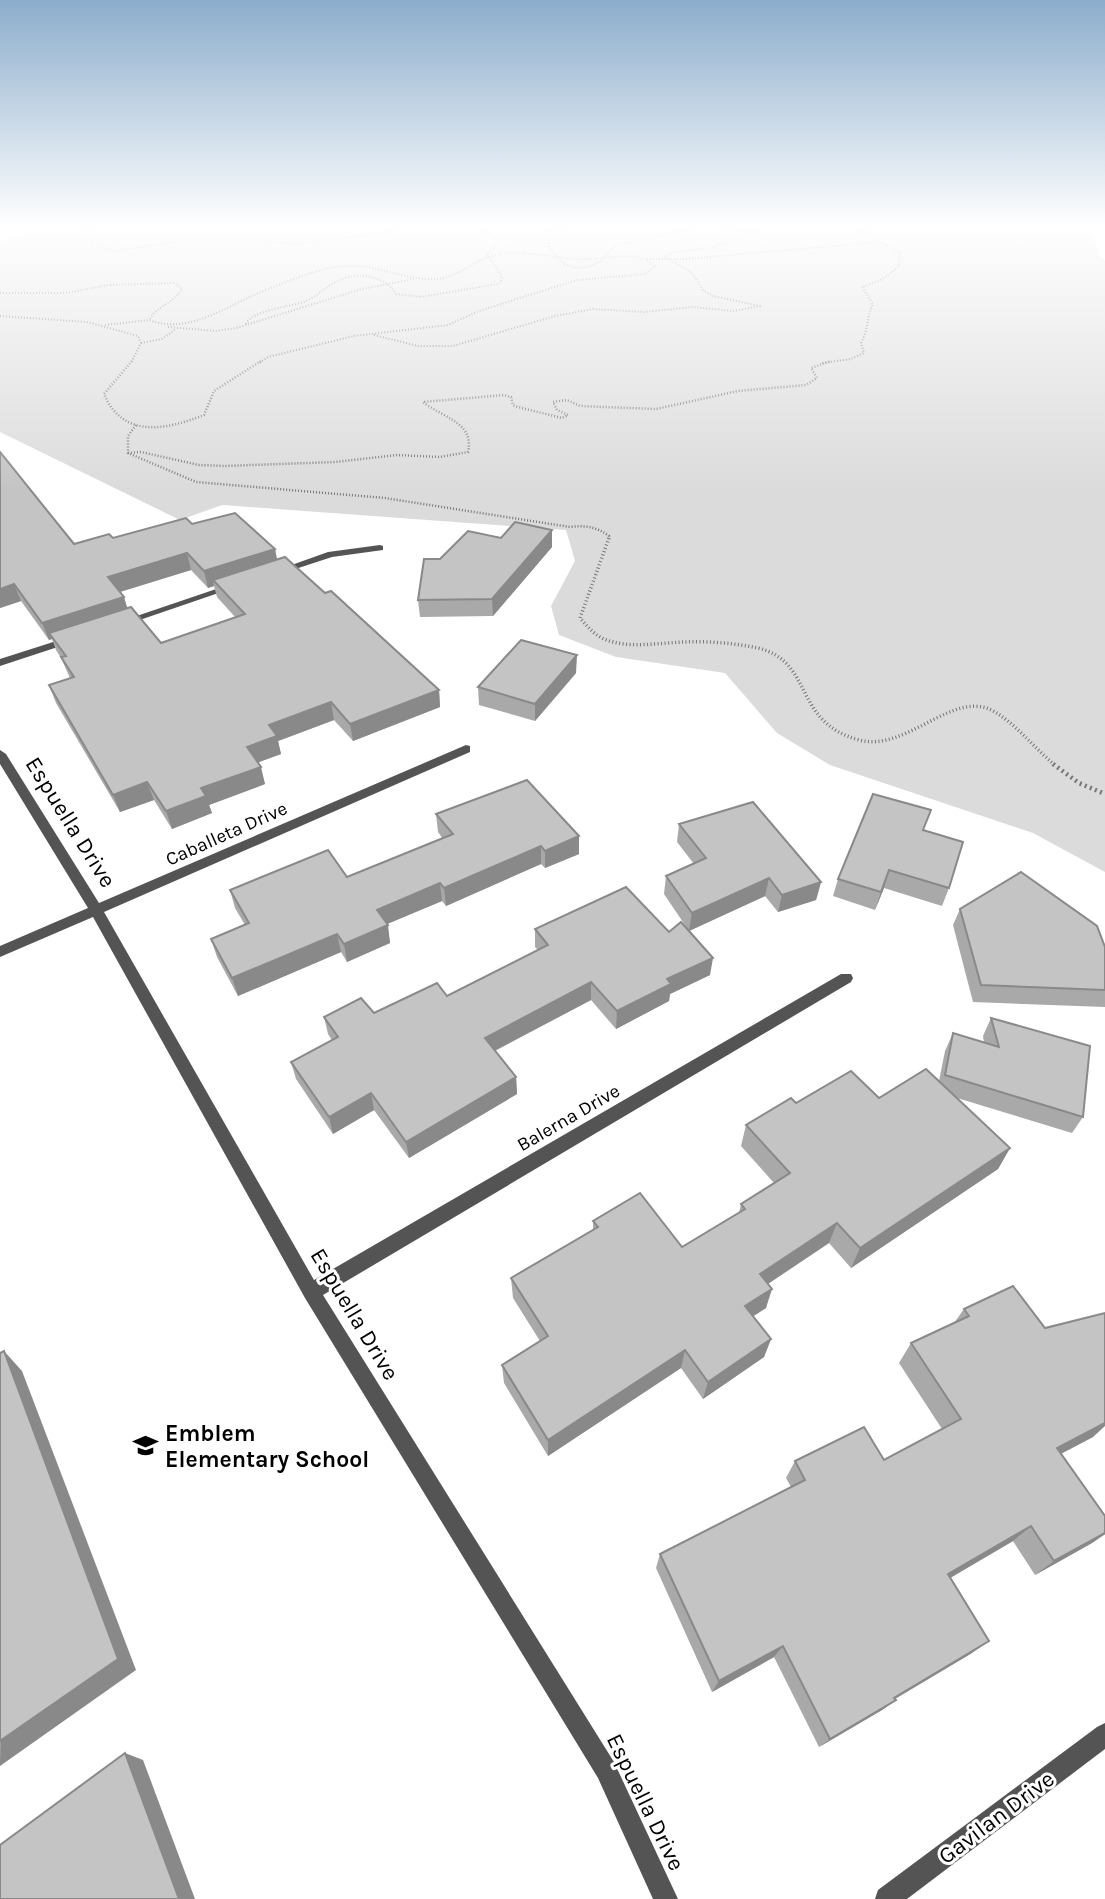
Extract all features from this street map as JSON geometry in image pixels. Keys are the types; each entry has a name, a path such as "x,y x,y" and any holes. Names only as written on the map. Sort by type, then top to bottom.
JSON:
{"street":[{"path":"265,576 331,554 380,548"},
{"path":"119,624 238,584"},
{"path":"0,663 79,637"},
{"name":"Caballeta Drive","path":"0,952 466,749"},
{"name":"Espuella Drive","path":"0,754 97,911 312,1292 607,1770 666,1899"},
{"name":"Balerna Drive","path":"312,1292 846,978"},
{"name":"Gavilan Drive","path":"887,1899 1105,1735"}],"path":[{"path":"149,320 153,313"},
{"path":"156,324 179,324 216,313"},
{"path":"246,324 254,315 262,313"},
{"path":"101,326 149,320 177,329 216,331 287,313"},
{"path":"0,316 58,318 138,336 141,343 132,366 111,382 104,394 107,406 119,418 136,425 159,428 176,426 204,415 214,391 268,356 370,334 448,326 478,313"},
{"path":"370,334 417,345 462,344 540,319 570,313"},
{"path":"128,453 141,452 200,465 225,466 397,455 440,457 468,452 469,436 445,414 423,402 504,395 511,397 513,405 518,407 562,418 568,415 557,410 553,402 556,400 567,400 580,406 656,409 737,391 806,385 816,381 811,368 819,362 851,359 864,353 861,343 869,330 869,313"},
{"path":"141,343 162,339 177,329"},
{"path":"128,453 128,436 136,425"},
{"path":"128,453 196,482 385,498 487,516 570,527 581,525 603,531 609,536 607,546 580,618 587,630 612,642 638,645 698,642 759,648 783,656 797,673 810,710 833,730 859,741 886,743 949,711 968,707 993,710 1048,761 1087,789 1105,794"}],"shaded area":[{"path":"0,313 1105,313 1105,872 1033,833 830,765 777,733 725,673 616,657 559,635 551,606 575,561 566,530 222,505 180,520 0,432"}],"building":[{"path":"0,452 74,544 109,534 113,538 186,518 192,524 235,513 275,549 204,571 187,553 108,577 124,597 42,623 14,584 0,589"},
{"path":"515,522 552,530 492,599 418,600 424,559 440,559 468,531 501,538"},
{"path":"285,557 325,593 331,591 439,690 350,724 331,702 269,725 277,736 247,747 261,767 201,788 206,796 166,811 147,782 113,795 49,685 74,677 61,657 66,656 49,633 131,607 161,643 245,614 213,580"},
{"path":"521,640 577,655 535,704 478,687"},
{"path":"527,780 579,836 545,851 541,846 444,888 440,883 377,910 388,925 344,944 337,934 232,978 211,939 249,923 230,890 328,850 347,877 453,834 436,814"},
{"path":"873,794 931,810 923,830 963,842 949,888 889,870 881,892 838,879"},
{"path":"753,802 821,882 782,895 769,878 692,913 666,876 706,858 679,824"},
{"path":"1021,872 1097,926 1105,947 1105,990 981,985 960,909"},
{"path":"626,887 669,932 681,922 713,958 667,979 671,984 617,1011 591,982 485,1038 516,1077 406,1142 371,1093 329,1117 291,1062 338,1037 324,1017 361,998 374,1013 437,983 447,996 548,945 535,929"},
{"path":"991,1018 1090,1046 1083,1117 945,1075 953,1033 999,1047"},
{"path":"926,1069 1010,1148 860,1248 837,1223 760,1274 772,1289 745,1306 771,1339 708,1382 685,1350 548,1440 502,1365 548,1336 511,1278 598,1227 593,1221 640,1193 682,1247 745,1209 741,1204 790,1173 746,1125 791,1098 796,1103 851,1071 879,1098"},
{"path":"1013,1286 1045,1328 1105,1313 1105,1423 1057,1448 1105,1516 1105,1533 1054,1561 1031,1526 948,1574 989,1641 830,1739 783,1646 719,1681 660,1554 805,1480 795,1461 864,1427 884,1460 961,1419 911,1343 969,1316 964,1309"},
{"path":"4,1351 118,1659 0,1741 0,1353"},
{"path":"125,1753 179,1899 0,1899 0,1845"}],"place":[{"name":"Emblem Elementary School","path":"145,1446"}]}
